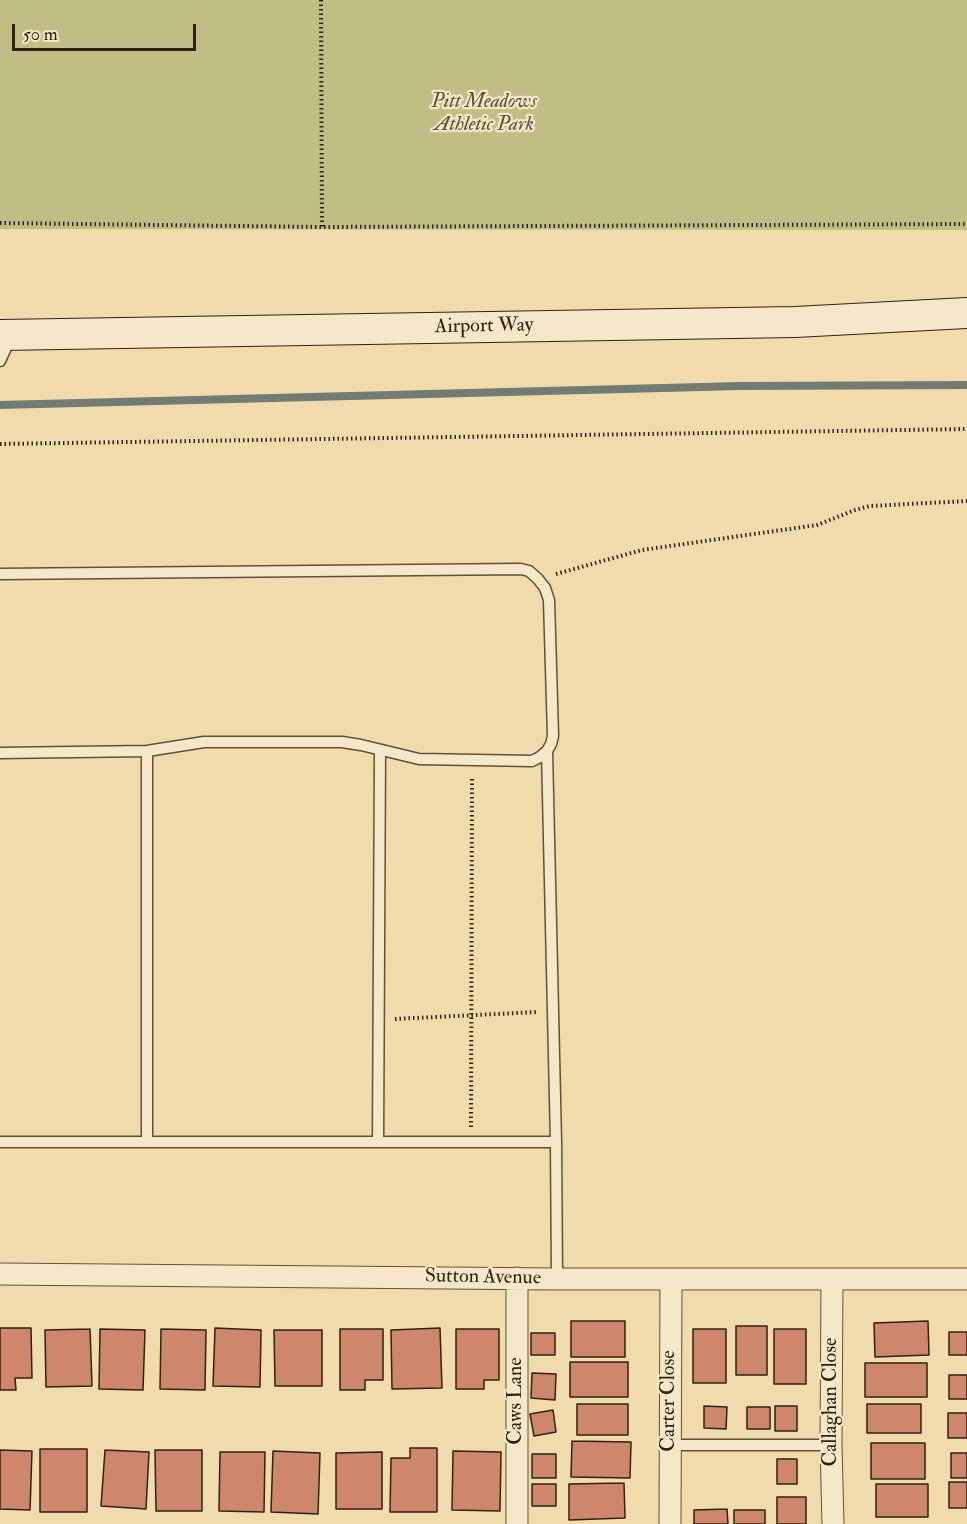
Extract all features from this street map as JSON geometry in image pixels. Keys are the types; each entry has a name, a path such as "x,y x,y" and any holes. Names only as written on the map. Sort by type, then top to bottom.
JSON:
{"main road":[{"name":"Airport Way","path":"4,344 783,322 967,313"}],"street":[{"name":"Sutton Avenue","path":"0,1274 557,1279 967,1279"},
{"name":"Caws Lane","path":"517,1278 517,1524"},
{"name":"Carter Close","path":"670,1279 670,1524"},
{"name":"Callaghan Close","path":"832,1279 833,1524"}],"lane":[{"path":"0,574 521,569 529,571 545,588 549,600 553,736 547,751 532,760 419,759 342,742 204,742 147,751 0,753"},
{"path":"378,1142 380,750"},
{"path":"147,751 147,1142"},
{"path":"547,751 557,1279"},
{"path":"0,1142 556,1142"},
{"path":"670,1445 831,1445"}],"path":[{"path":"321,0 322,227"},
{"path":"0,223 322,227 967,224"},
{"path":"0,444 967,429"},
{"path":"538,579 642,550 817,525 870,506 967,501"},
{"path":"471,1130 472,760"},
{"path":"379,1020 553,1011"}],"green space":[{"name":"Pitt Meadows Athletic Park","path":"0,0 967,0 967,230 0,229"}],"building":[{"path":"571,1321 625,1321 625,1357 571,1357"},
{"path":"928,1321 929,1355 875,1357 874,1323"},
{"path":"736,1326 767,1326 767,1375 736,1375"},
{"path":"0,1328 31,1328 32,1378 15,1378 16,1390 0,1390"},
{"path":"215,1328 261,1330 260,1387 213,1386"},
{"path":"440,1328 442,1388 392,1389 391,1330"},
{"path":"90,1329 92,1386 46,1387 45,1330"},
{"path":"100,1329 145,1330 143,1390 99,1389"},
{"path":"161,1329 206,1330 205,1390 160,1389"},
{"path":"340,1329 383,1329 383,1380 365,1380 365,1390 340,1390"},
{"path":"456,1329 499,1329 499,1380 484,1380 484,1389 456,1389"},
{"path":"693,1329 726,1329 726,1383 693,1383"},
{"path":"774,1329 806,1329 806,1384 774,1384"},
{"path":"274,1330 322,1330 322,1386 275,1386"},
{"path":"949,1332 967,1332 967,1355 949,1355"},
{"path":"531,1333 555,1333 555,1355 531,1355"},
{"path":"570,1362 628,1362 628,1397 570,1397"},
{"path":"865,1363 927,1363 927,1397 865,1397"},
{"path":"532,1373 556,1374 555,1400 531,1398"},
{"path":"949,1375 967,1375 967,1399 949,1399"},
{"path":"577,1404 628,1404 628,1435 577,1435"},
{"path":"867,1404 921,1404 921,1433 867,1433"},
{"path":"704,1406 727,1407 726,1429 704,1428"},
{"path":"775,1406 797,1406 797,1431 775,1431"},
{"path":"747,1407 770,1407 770,1429 747,1429"},
{"path":"553,1410 556,1432 534,1436 530,1414"},
{"path":"948,1413 967,1413 967,1438 948,1438"},
{"path":"572,1441 631,1442 630,1478 571,1477"},
{"path":"871,1443 925,1443 925,1479 871,1479"},
{"path":"410,1448 437,1448 437,1512 390,1512 391,1458 410,1458"},
{"path":"40,1449 87,1449 87,1512 40,1512"},
{"path":"0,1450 32,1451 30,1510 0,1509"},
{"path":"105,1450 149,1452 146,1509 101,1506"},
{"path":"155,1450 202,1450 202,1511 156,1511"},
{"path":"273,1451 320,1453 318,1514 271,1512"},
{"path":"453,1451 501,1452 500,1511 452,1510"},
{"path":"220,1452 265,1452 264,1512 219,1511"},
{"path":"382,1452 382,1509 336,1509 336,1453"},
{"path":"951,1453 967,1453 967,1478 951,1478"},
{"path":"532,1454 556,1454 556,1478 532,1478"},
{"path":"777,1459 797,1459 797,1484 777,1484"},
{"path":"949,1482 967,1482 967,1508 949,1508"},
{"path":"624,1483 625,1518 569,1520 569,1484"},
{"path":"532,1484 556,1484 556,1506 532,1506"},
{"path":"876,1484 928,1484 928,1517 876,1517"},
{"path":"777,1497 806,1497 806,1524 777,1524"},
{"path":"727,1509 728,1524 694,1524 694,1510"},
{"path":"734,1510 765,1510 765,1524 734,1524"}],"waterway":[{"path":"0,405 740,386 967,385"}]}
